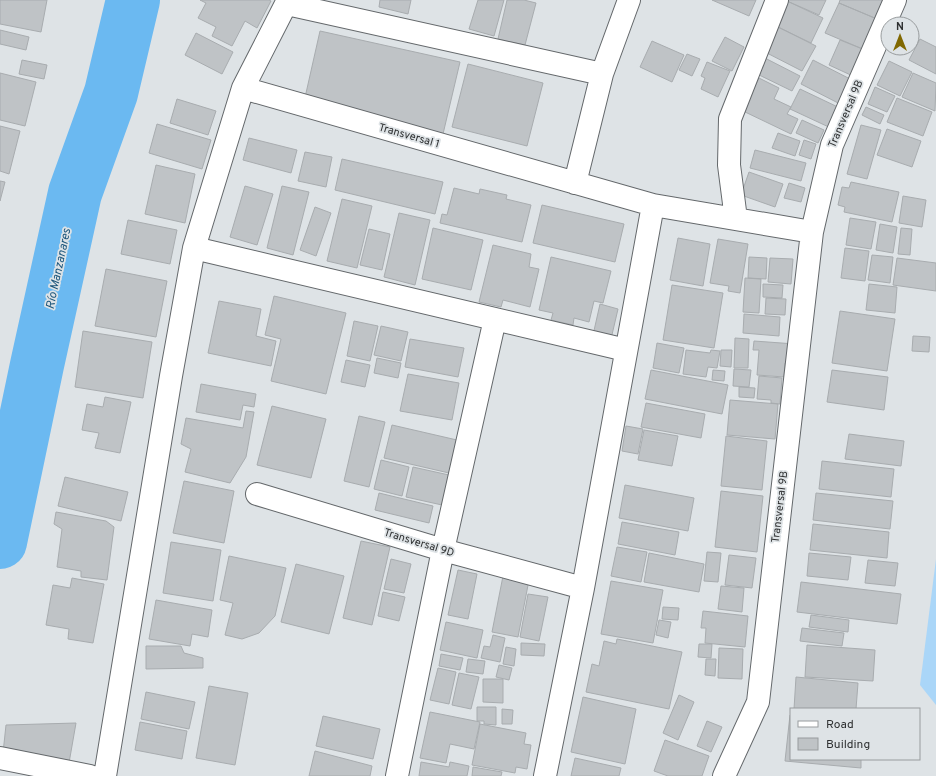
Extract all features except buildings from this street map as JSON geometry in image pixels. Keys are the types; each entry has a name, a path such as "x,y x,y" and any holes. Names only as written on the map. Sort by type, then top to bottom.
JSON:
{"street":[{"path":"575,183 602,74 629,0"},
{"path":"736,219 729,165 730,119 777,0"},
{"name":"Transversal 9B","path":"724,776 758,702 812,232 832,145 895,0"},
{"path":"105,776 171,376 194,248 243,88 288,2 602,74"},
{"name":"Transversal 1","path":"243,88 653,205"},
{"path":"545,776 583,588 653,205 812,232"},
{"path":"194,248 626,350"},
{"path":"397,776 443,550 495,319"},
{"name":"Transversal 9D","path":"257,494 443,550 583,588"},
{"path":"0,758 90,776"}],"shaded area":[{"path":"936,559 936,705 920,685"}],"waterway":[{"name":"Río Manzanares","path":"0,542 75,193 111,93 133,0"}]}
